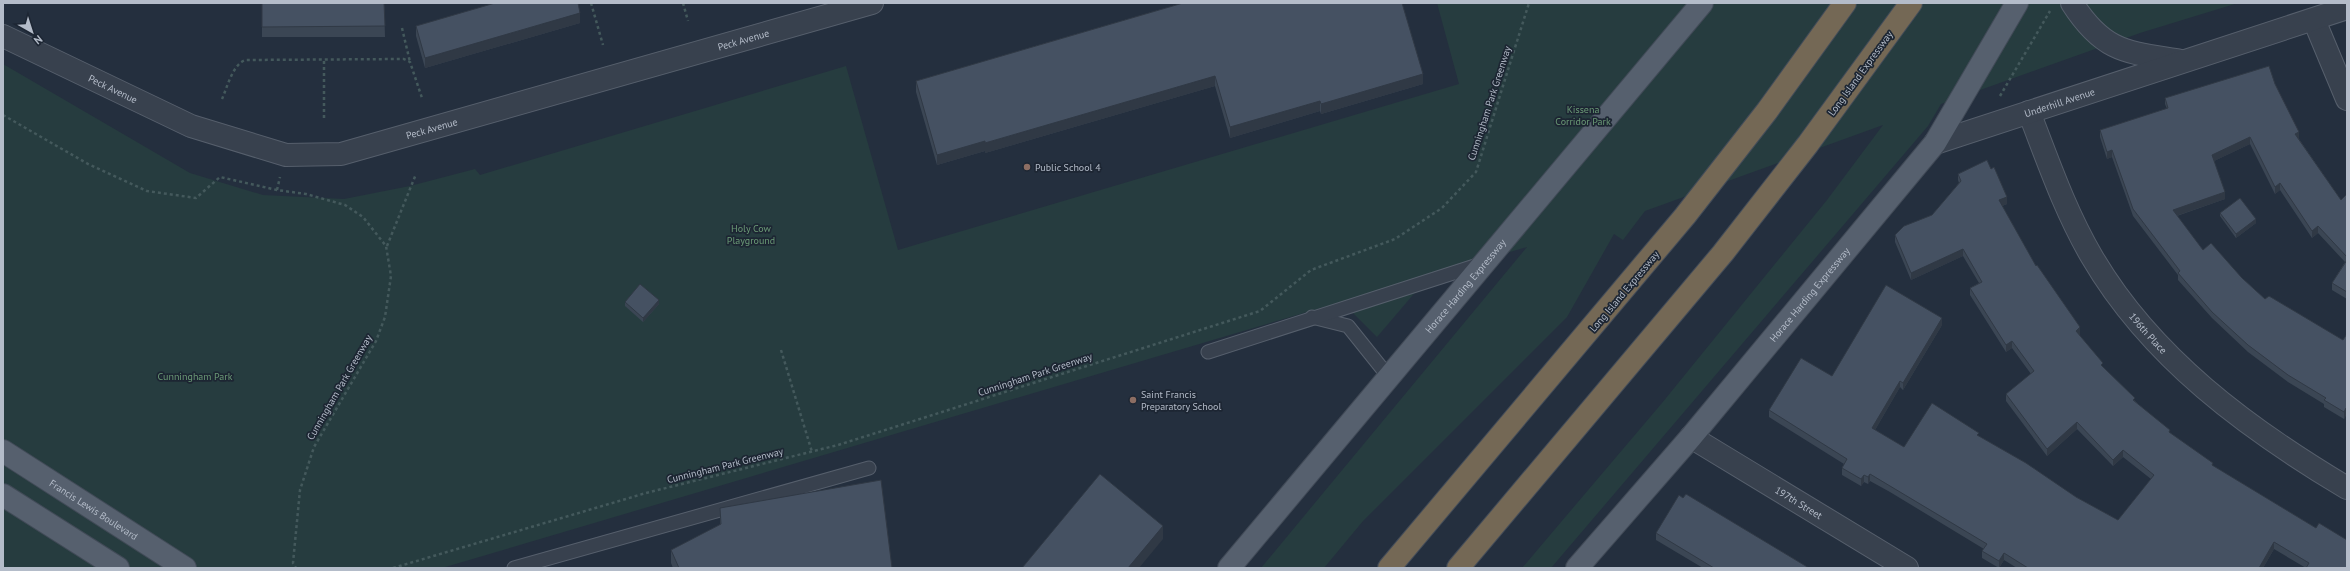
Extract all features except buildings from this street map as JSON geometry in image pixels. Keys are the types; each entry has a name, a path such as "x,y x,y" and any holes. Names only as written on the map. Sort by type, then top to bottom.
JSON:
{"highway":[{"name":"Long Island Expressway","path":"1389,568 1680,222 1767,110 1845,3"},
{"name":"Long Island Expressway","path":"1458,568 1724,253 1808,144 1911,3"}],"main road":[{"name":"Horace Harding Expressway","path":"1229,568 1388,376 1702,3"},
{"name":"Horace Harding Expressway","path":"1576,568 1691,437 1935,143 2017,3"},
{"name":"Francis Lewis Boulevard","path":"3,451 185,568"},
{"path":"3,495 118,568"}],"street":[{"name":"Peck Avenue","path":"3,36 191,126 286,155 342,154 872,3"},
{"name":"Underhill Avenue","path":"2072,3 2090,30 2120,49 2184,62"},
{"name":"Underhill Avenue","path":"1935,143 2347,8"},
{"path":"2314,20 2347,99"},
{"name":"196th Place","path":"2028,112 2067,210 2092,257 2119,297 2155,341 2195,380 2244,422 2291,455 2347,488"},
{"name":"197th Street","path":"1691,437 1907,568"}],"lane":[{"path":"1208,352 1312,317 1483,263"},
{"path":"1312,317 1348,326 1388,376"},
{"path":"514,568 869,468"}],"path":[{"path":"591,3 603,45"},
{"path":"683,3 688,21"},
{"name":"Cunningham Park Greenway","path":"393,568 646,493 812,452 1260,311 1311,270 1395,239 1442,208 1476,172 1529,3"},
{"path":"1999,98 2050,12"},
{"path":"402,28 410,62 422,98"},
{"path":"222,99 235,69 242,61 404,60 410,62"},
{"path":"324,61 324,118"},
{"name":"Cunningham Park Greenway","path":"3,115 88,164 147,191 196,198 220,177 277,190 306,194 344,205 363,217 386,246 391,276 385,317 376,341 314,447 300,490 293,563 296,568"},
{"path":"386,246 416,174"},
{"path":"781,350 812,452"}],"green space":[{"path":"1437,3 2238,3 2140,33 1941,104 1928,126 1551,568 1522,568 1662,403 1827,200 1883,125 1645,211 1623,240 1614,234 1567,317 1363,521 1324,568 1261,568 1527,247 442,568 3,568 3,64 190,173 263,195 344,199 410,186 475,169 480,175 846,66 898,250 1459,84"},
{"path":"1418,289 1377,337 1353,313 1357,309"}],"place":[{"name":"Public School 4","path":"1027,167"},
{"name":"Saint Francis Preparatory School","path":"1133,400"}],"park label":[{"name":"Kissena Corridor Park","path":"1583,114"},
{"name":"Holy Cow Playground","path":"751,234"},
{"name":"Cunningham Park","path":"195,376"}]}
